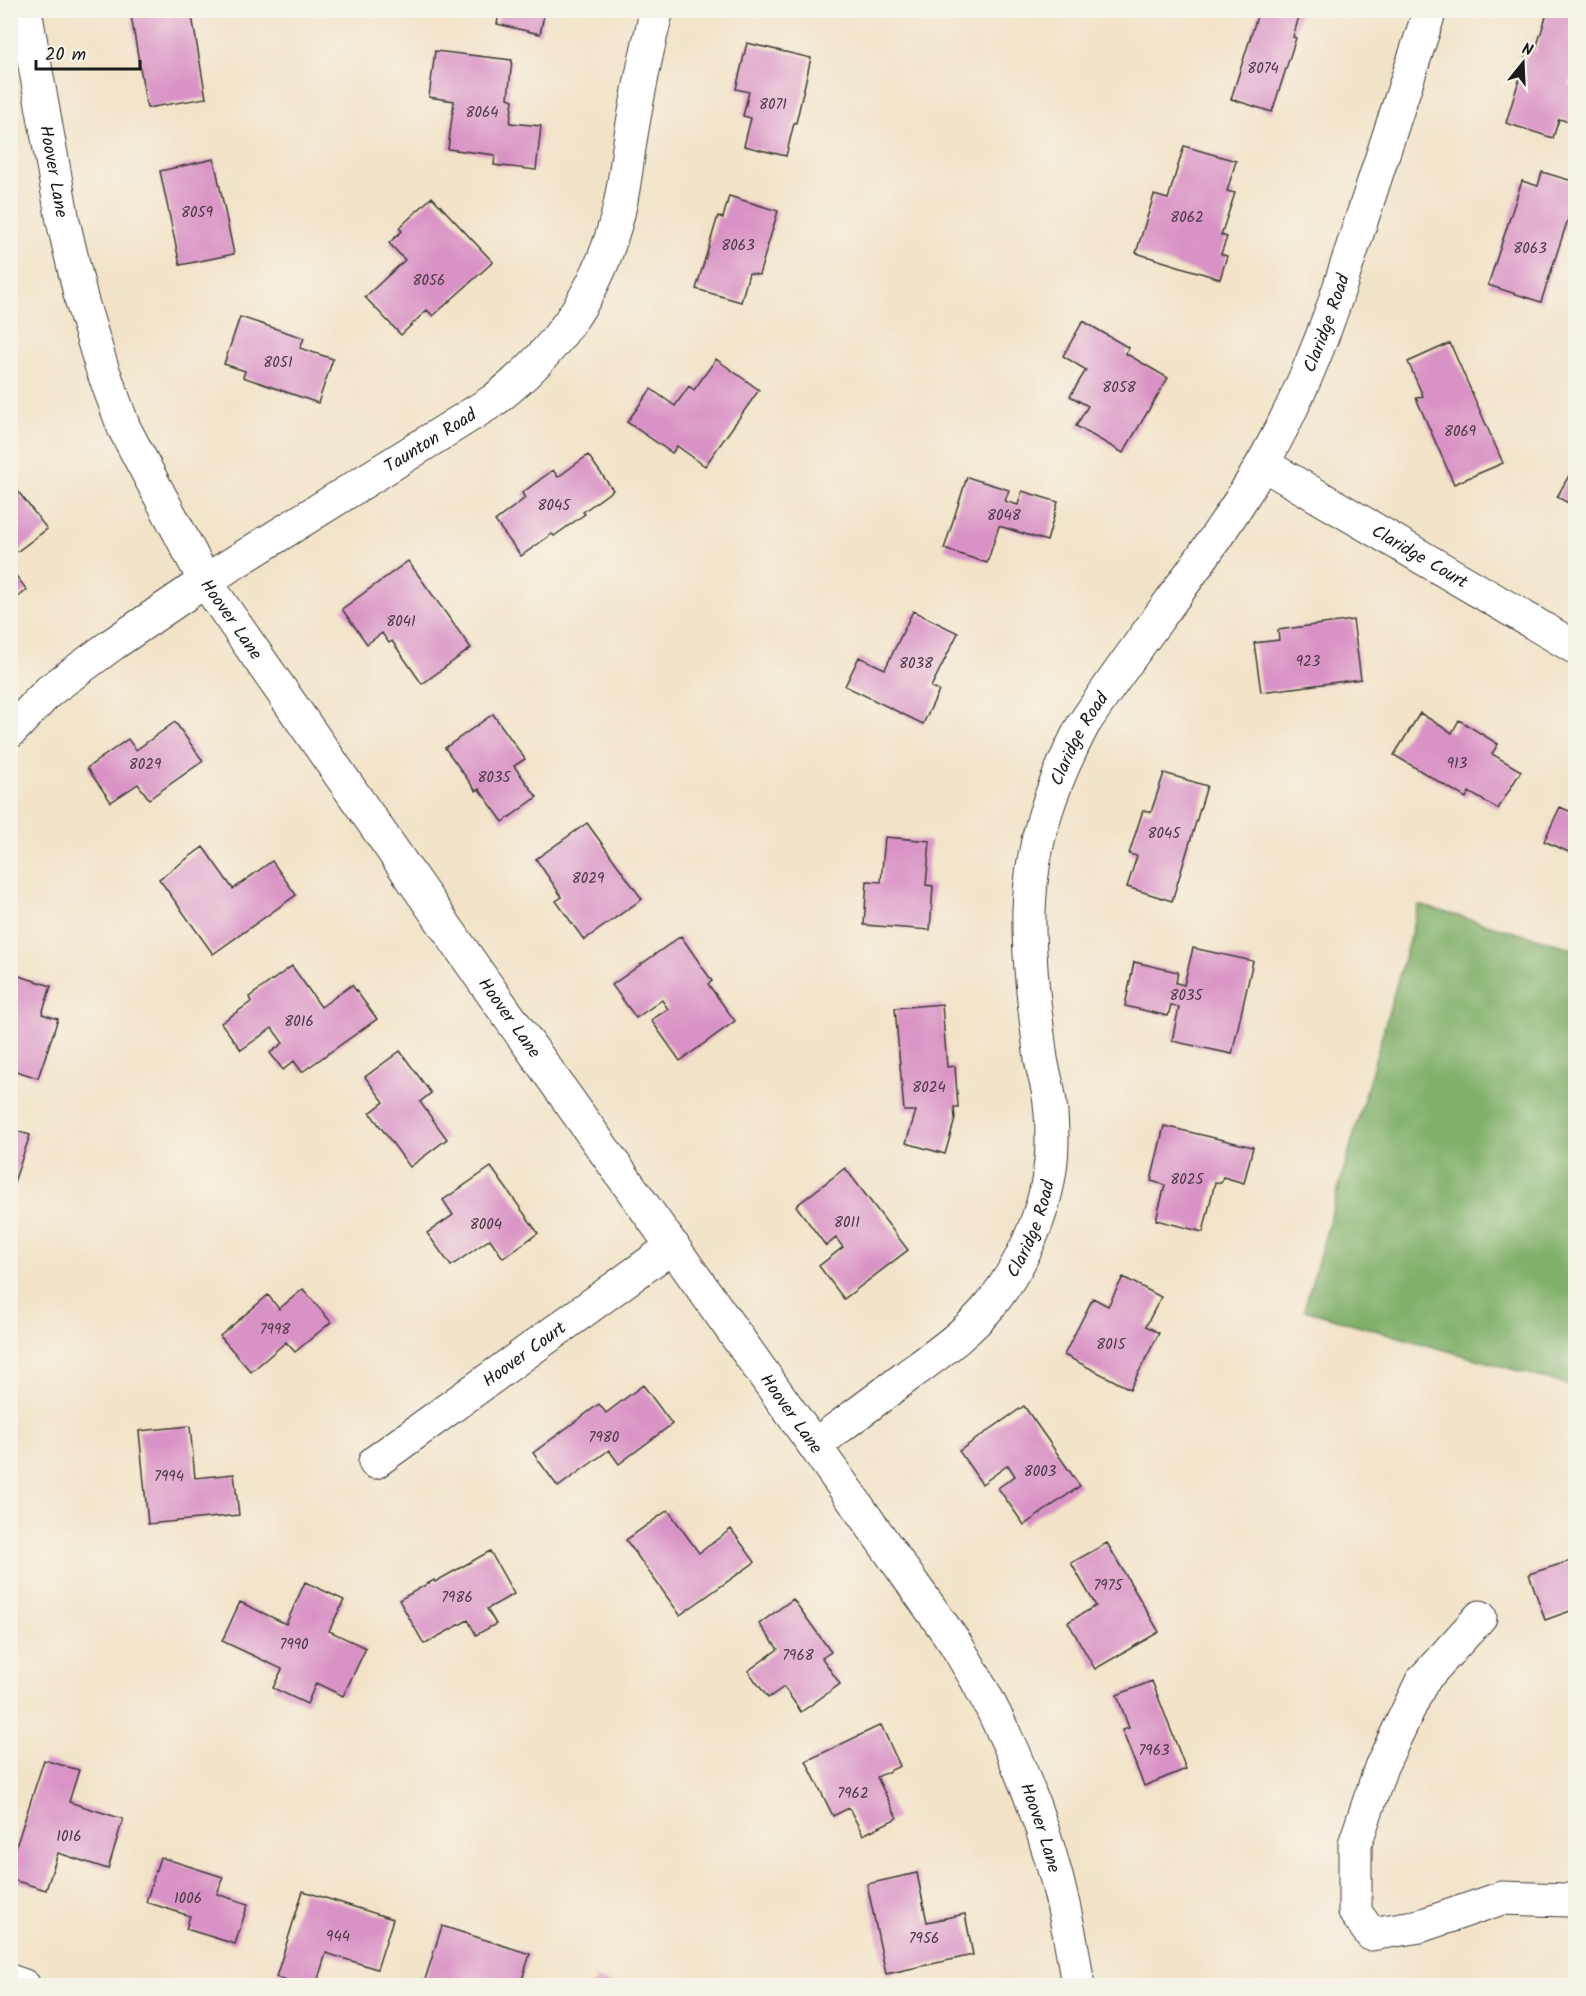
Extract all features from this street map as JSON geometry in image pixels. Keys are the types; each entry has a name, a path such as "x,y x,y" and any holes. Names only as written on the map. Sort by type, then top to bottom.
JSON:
{"street":[{"name":"Hoover Lane","path":"25,10 63,221 82,302 101,365 124,428 205,581 484,982 674,1246 972,1670 1016,1756 1044,1831 1069,1925 1078,1986"},
{"name":"Taunton Road","path":"10,732 49,691 73,672 205,581 493,401 518,382 554,344 590,290 615,227 622,197 633,121 657,10"},
{"name":"Claridge Road","path":"815,1445 945,1348 970,1326 1001,1290 1032,1234 1046,1188 1052,1140 1049,1092 1042,1062 1033,982 1029,913 1035,857 1049,798 1067,755 1083,725 1224,526 1263,464 1292,408 1324,333 1430,10"},
{"name":"Claridge Court","path":"1263,464 1575,648"},
{"name":"Hoover Court","path":"375,1462 674,1246"},
{"path":"1480,1617 1422,1682 1381,1767 1354,1844 1355,1912 1371,1934 1420,1926 1502,1898 1575,1902"},
{"path":"10,1981 24,1986"}],"green space":[{"path":"1419,905 1575,949 1575,1387 1304,1310"}],"building":[{"path":"130,10 191,10 206,98 147,108"},
{"path":"500,10 545,10 540,34 497,24"},
{"path":"1259,10 1301,10 1293,37 1296,38 1272,112 1231,99"},
{"path":"1548,10 1561,10 1576,15 1576,64 1569,85 1576,88 1576,124 1559,119 1553,138 1506,123 1528,50 1535,52"},
{"path":"747,43 811,58 786,156 744,146 751,118 743,116 749,92 736,89"},
{"path":"435,51 512,60 508,98 513,100 510,123 541,126 536,170 494,165 495,155 448,149 454,101 429,97"},
{"path":"1184,146 1236,161 1227,191 1235,193 1221,235 1227,237 1221,254 1227,256 1220,279 1136,253 1154,195 1168,199"},
{"path":"214,159 234,254 180,265 160,171"},
{"path":"1542,172 1576,182 1576,212 1571,210 1541,302 1488,285 1522,181 1538,186"},
{"path":"729,196 778,211 759,275 749,273 741,302 696,289 718,216 723,218"},
{"path":"432,197 493,262 433,316 427,310 401,335 365,297 405,260 389,243 402,231 399,228"},
{"path":"240,317 304,338 300,348 333,359 318,403 243,377 245,371 224,364"},
{"path":"1083,321 1129,348 1125,353 1168,378 1123,453 1076,426 1088,406 1070,396 1086,370 1063,356"},
{"path":"1450,343 1503,463 1454,484 1416,398 1423,396 1408,362"},
{"path":"716,359 759,390 705,466 677,446 672,453 627,422 651,389 675,406 689,386 694,390"},
{"path":"588,455 613,490 583,512 585,514 521,556 495,521 525,498 522,493 553,470 558,477"},
{"path":"1576,463 1576,507 1557,497"},
{"path":"967,477 1009,490 1005,501 1018,505 1022,491 1058,502 1047,541 999,526 987,563 944,549"},
{"path":"17,490 47,529 10,557 10,495"},
{"path":"408,561 471,648 422,684 392,641 389,643 382,633 367,644 342,609"},
{"path":"10,568 27,590 10,603"},
{"path":"913,611 958,633 931,687 939,691 923,724 845,686 859,657 885,669"},
{"path":"1353,620 1361,679 1261,692 1254,643 1279,640 1278,630"},
{"path":"1420,713 1452,733 1459,720 1498,744 1492,754 1521,771 1498,809 1469,792 1466,798 1394,755"},
{"path":"493,714 525,759 514,766 537,797 503,822 479,789 476,791 445,748"},
{"path":"175,722 203,761 149,799 138,784 111,802 87,768 128,739 136,750"},
{"path":"1164,773 1207,786 1172,901 1127,887 1137,856 1129,854 1143,810 1151,812"},
{"path":"1560,807 1576,814 1576,855 1544,841"},
{"path":"587,823 642,899 584,940 556,901 562,897 536,859"},
{"path":"885,837 930,841 926,885 933,886 930,930 864,925 867,881 881,882"},
{"path":"203,847 233,889 272,861 296,895 213,954 159,879"},
{"path":"681,936 712,981 708,984 735,1021 680,1061 651,1020 668,1009 662,1000 636,1018 612,985"},
{"path":"1193,948 1253,961 1232,1054 1172,1041 1179,1007 1171,1005 1168,1016 1125,1006 1134,962 1178,972 1176,983 1184,985"},
{"path":"292,966 321,1007 352,985 377,1019 302,1072 294,1061 283,1070 270,1053 283,1043 272,1028 241,1050 221,1023 251,1002 249,997"},
{"path":"13,974 51,986 42,1014 58,1019 38,1078 10,1069 10,983"},
{"path":"942,1004 947,1067 955,1066 958,1107 954,1107 955,1119 945,1154 906,1143 916,1111 904,1111 895,1008"},
{"path":"400,1051 431,1093 420,1102 447,1139 410,1167 370,1113 384,1102 365,1077"},
{"path":"1164,1126 1253,1147 1244,1183 1223,1177 1221,1183 1215,1182 1203,1232 1156,1220 1165,1185 1151,1181"},
{"path":"10,1129 30,1135 11,1191 10,1191"},
{"path":"491,1167 538,1233 503,1258 490,1239 451,1266 427,1233 453,1215 443,1200"},
{"path":"845,1168 908,1250 844,1299 819,1266 843,1247 836,1238 826,1246 796,1206"},
{"path":"1123,1277 1161,1297 1146,1326 1159,1333 1130,1389 1064,1355 1093,1298 1108,1306"},
{"path":"303,1289 331,1322 295,1352 286,1342 251,1372 220,1336 268,1295 279,1309"},
{"path":"643,1385 672,1424 619,1464 609,1450 558,1487 533,1453 599,1404 606,1413"},
{"path":"1024,1406 1080,1486 1024,1525 998,1488 1015,1476 1008,1465 982,1484 959,1451"},
{"path":"190,1426 195,1478 234,1474 239,1515 148,1524 139,1431"},
{"path":"668,1510 699,1553 731,1529 755,1562 680,1615 626,1540"},
{"path":"1107,1543 1159,1632 1095,1669 1068,1622 1096,1606 1071,1563"},
{"path":"490,1551 514,1594 487,1609 496,1624 476,1635 468,1620 424,1644 399,1600"},
{"path":"1576,1559 1576,1609 1545,1620 1529,1574"},
{"path":"305,1582 344,1600 329,1631 366,1648 343,1696 316,1683 307,1704 273,1688 282,1669 222,1641 240,1602 286,1624"},
{"path":"793,1599 831,1652 822,1658 840,1684 801,1712 784,1687 768,1698 748,1671 778,1649 759,1624"},
{"path":"1152,1681 1186,1769 1144,1786 1122,1730 1129,1728 1117,1695"},
{"path":"881,1725 900,1766 877,1777 897,1818 863,1835 849,1808 833,1816 806,1761"},
{"path":"44,1760 79,1770 69,1802 123,1819 108,1869 58,1853 46,1890 10,1879 10,1865"},
{"path":"160,1857 223,1877 217,1894 248,1904 235,1944 186,1929 190,1916 146,1902"},
{"path":"917,1873 927,1922 965,1914 973,1955 886,1974 867,1884"},
{"path":"303,1891 393,1919 377,1969 326,1953 316,1986 303,1986 276,1977"},
{"path":"442,1926 530,1954 520,1986 423,1986"},
{"path":"595,1979 615,1985 615,1986 593,1986"}]}
